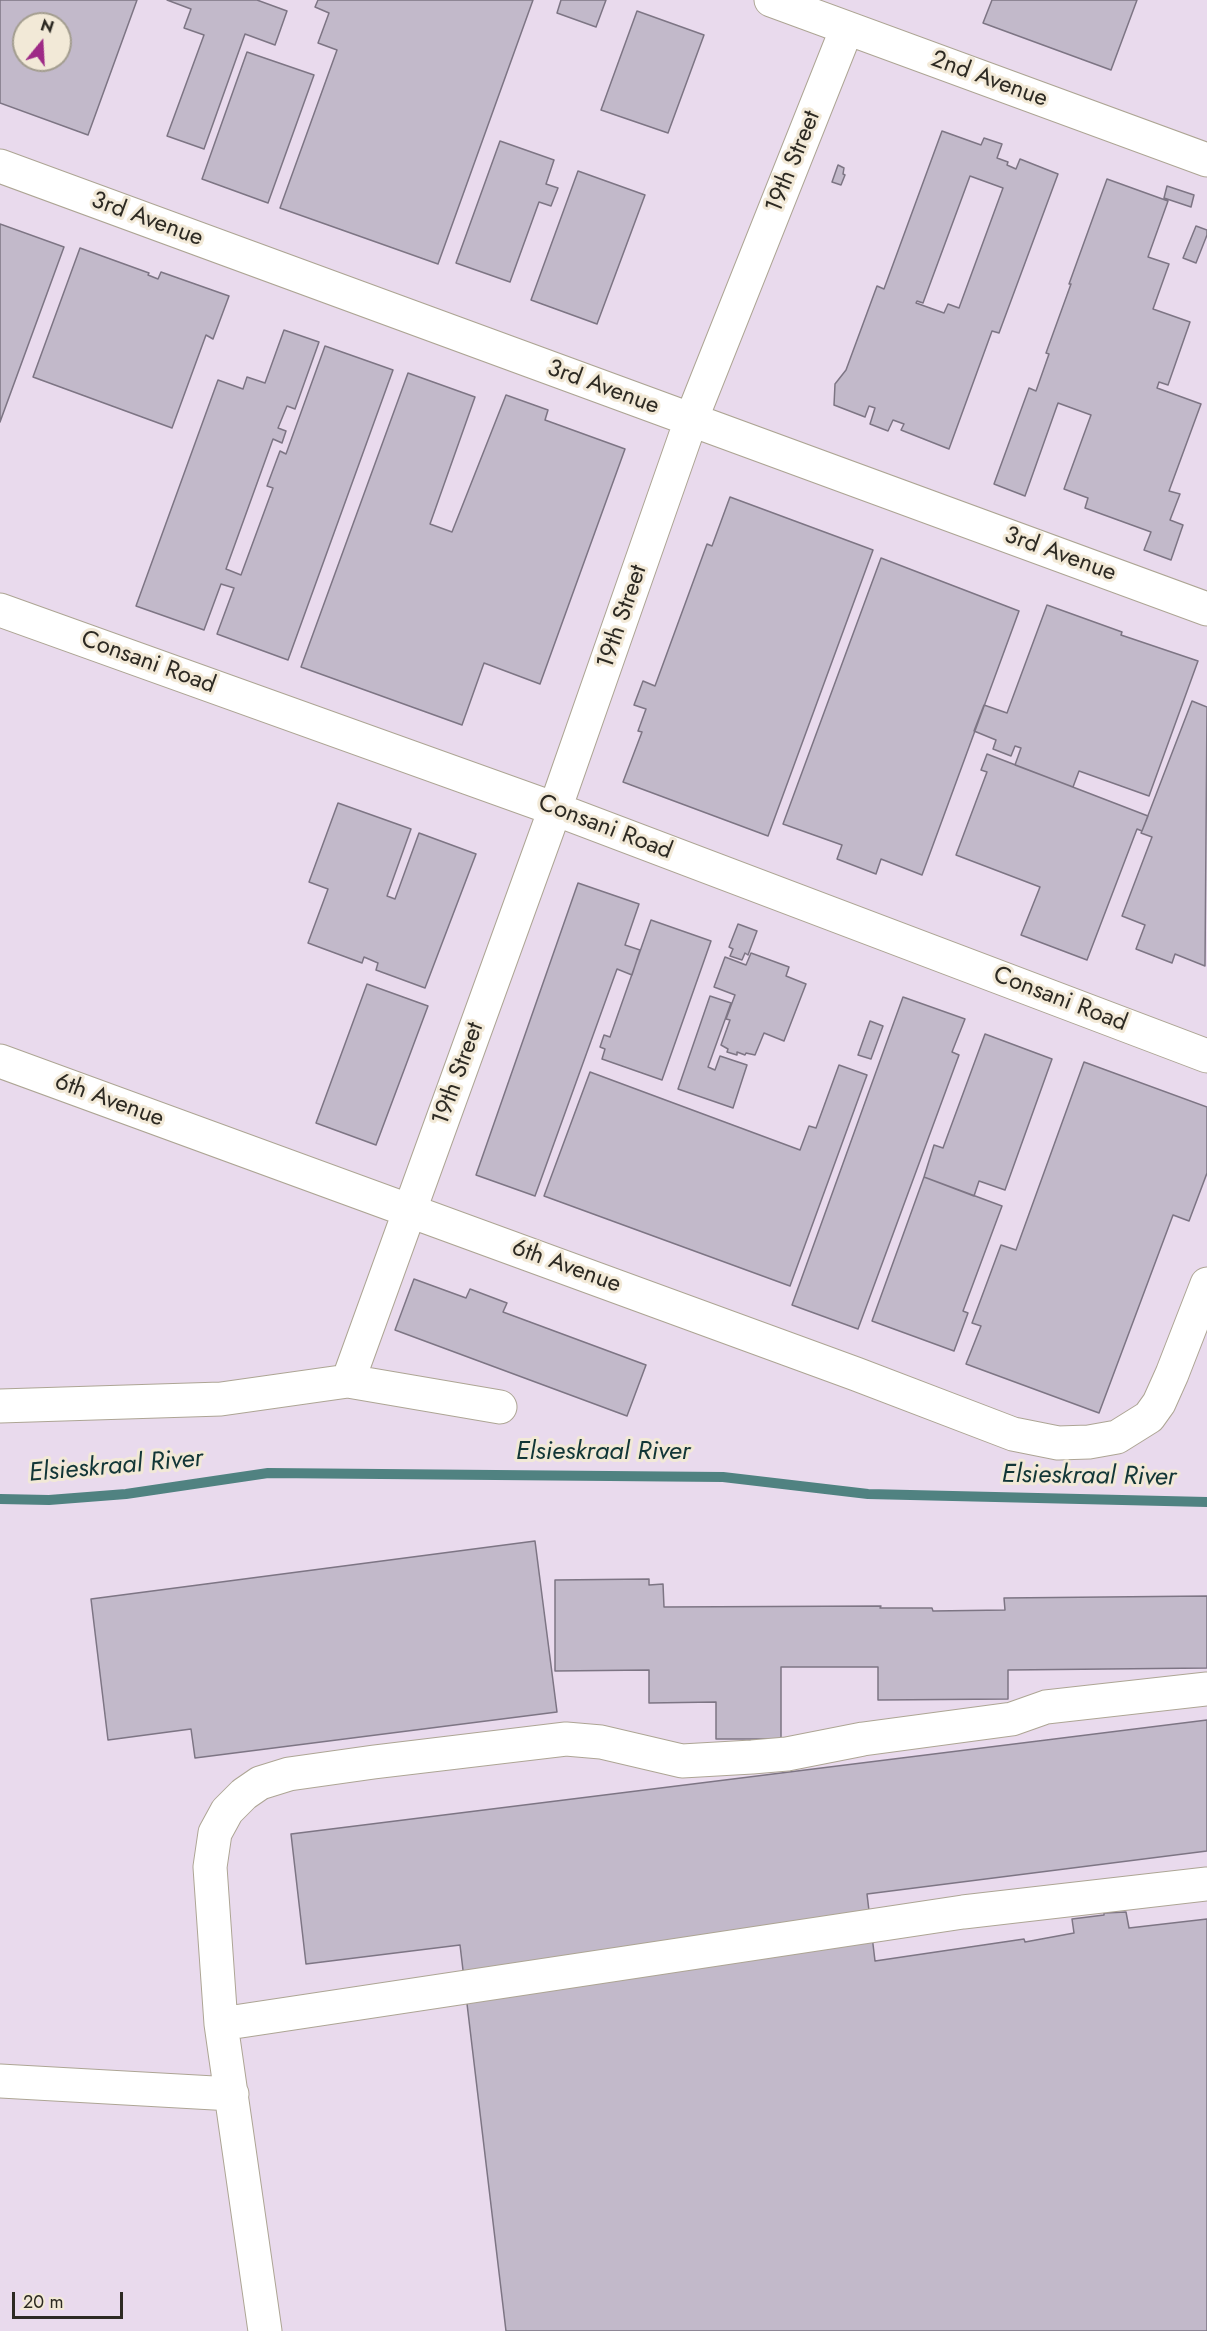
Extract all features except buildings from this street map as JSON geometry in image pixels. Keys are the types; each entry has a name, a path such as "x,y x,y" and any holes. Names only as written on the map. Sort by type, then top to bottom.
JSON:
{"lane":[{"name":"2nd Avenue","path":"771,0 1207,160"},
{"name":"19th Street","path":"348,1381 555,809 691,420 847,28"},
{"name":"3rd Avenue","path":"0,166 1207,609"},
{"name":"Consani Road","path":"0,610 555,809 1207,1056"},
{"name":"6th Avenue","path":"0,1061 856,1374 1013,1434 1058,1443 1089,1442 1117,1437 1149,1417 1159,1403 1207,1284"},
{"path":"0,1406 221,1399 348,1381 500,1407"},
{"path":"265,2331 221,2024 210,1867 215,1833 227,1811 244,1794 260,1783 289,1774 566,1739 601,1742 682,1761 787,1754 863,1739 1012,1719 1046,1707 1207,1689"},
{"path":"221,2024 963,1912 1207,1884"},
{"path":"0,2081 232,2094"}],"shaded area":[{"path":"0,0 1207,0 1207,2331 0,2331"}],"waterway":[{"name":"Elsieskraal River","path":"0,1499 49,1500 126,1494 268,1473 723,1477 868,1494 1207,1502"}]}
